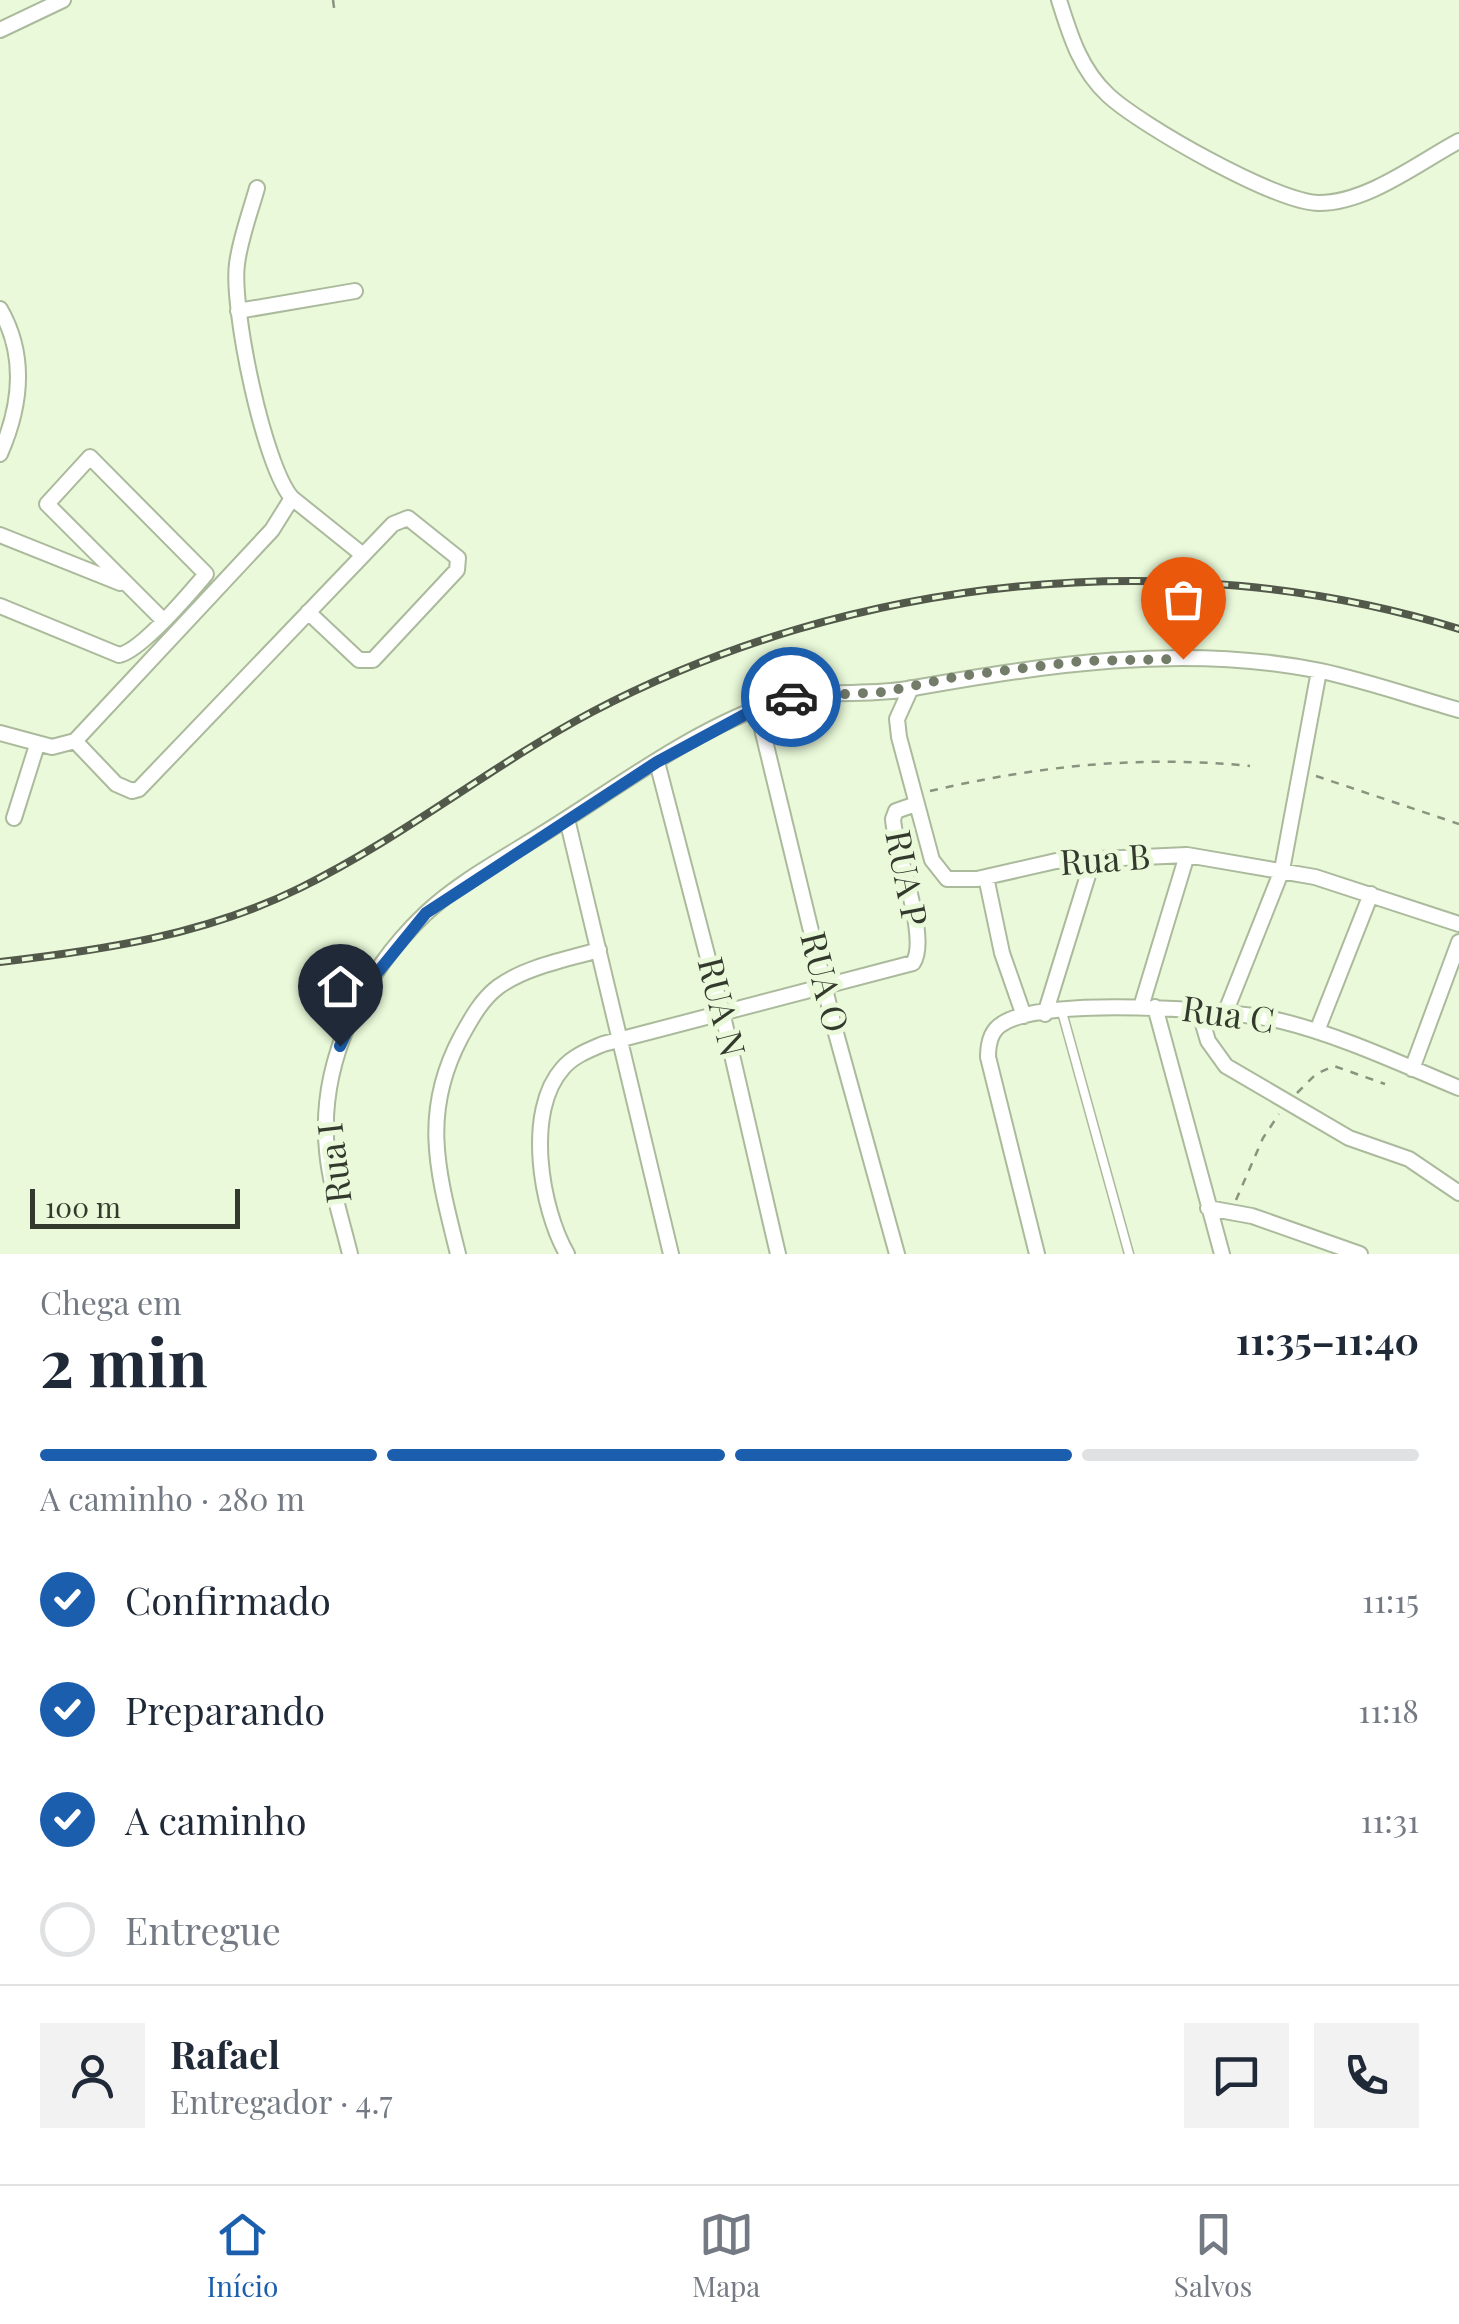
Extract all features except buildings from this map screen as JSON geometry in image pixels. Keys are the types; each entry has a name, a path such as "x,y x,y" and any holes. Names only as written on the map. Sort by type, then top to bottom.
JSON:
{"street":[{"path":"0,30 63,0"},
{"path":"1059,0 1082,63 1107,94 1142,121 1286,197 1336,201 1384,182 1459,141"},
{"path":"257,188 236,266 238,311 271,464 292,498 363,555"},
{"path":"238,311 355,291"},
{"path":"0,309 13,337 20,374 0,454"},
{"path":"0,606 119,655 127,654 163,620 205,570 87,457 47,504 163,620"},
{"path":"0,733 52,747 74,741 272,530 292,498"},
{"path":"74,741 116,784 132,792 139,789 308,612 393,524 408,518 458,558 458,566 366,662 308,612"},
{"path":"0,535 126,586"},
{"name":"Rua I","path":"350,1254 326,1152 326,1124 331,1081 355,1006 426,913 657,762 757,708 804,694 904,689 960,676 1147,658 1319,671 1459,710"},
{"path":"1226,1010 1282,870 1319,671"},
{"name":"Rua B","path":"904,689 897,720 915,799 938,871 959,882 1056,861 1187,855 1282,870 1459,924"},
{"name":"RUA O","path":"757,708 825,987 898,1254"},
{"path":"14,818 36,745"},
{"name":"RUA N","path":"657,762 724,1016 778,1254"},
{"name":"RUA P","path":"567,1254 545,1197 540,1144 551,1088 565,1065 587,1051 620,1040 724,1016 908,964 918,956 918,930 893,819 896,810 915,799"},
{"path":"567,819 671,1254"},
{"path":"1187,855 1148,1007 1222,1254"},
{"path":"1045,1014 1093,858"},
{"path":"986,877 1002,953 1024,1016"},
{"path":"1317,1031 1370,894"},
{"path":"1412,1069 1459,942"},
{"path":"458,1254 434,1136 434,1110 452,1054 470,1020 497,988 551,964 600,950"},
{"name":"Rua C","path":"1037,1254 990,1071 988,1045 992,1034 1007,1021 1062,1012 1148,1007 1226,1010 1317,1031 1459,1088"},
{"path":"1198,1008 1208,1041 1226,1066 1349,1138 1409,1159 1459,1193"},
{"path":"1208,1208 1252,1216 1360,1254"}],"lane":[{"path":"1062,1012 1129,1254"}],"path":[{"path":"333,0 335,15"},
{"path":"915,799 1075,764 1176,761 1250,766"},
{"path":"1300,772 1459,824"}],"railway":[{"path":"0,962 153,938 264,904 375,847 592,712 693,666 798,629 907,603 1018,586 1130,581 1241,586 1351,602 1459,629"}],"way so far":[{"path":"791,697 884,692 960,676 1082,661 1183,659"}],"route":[{"path":"340,1046 355,1006 369,983 426,913 480,874 657,762 757,708 791,697"}]}
